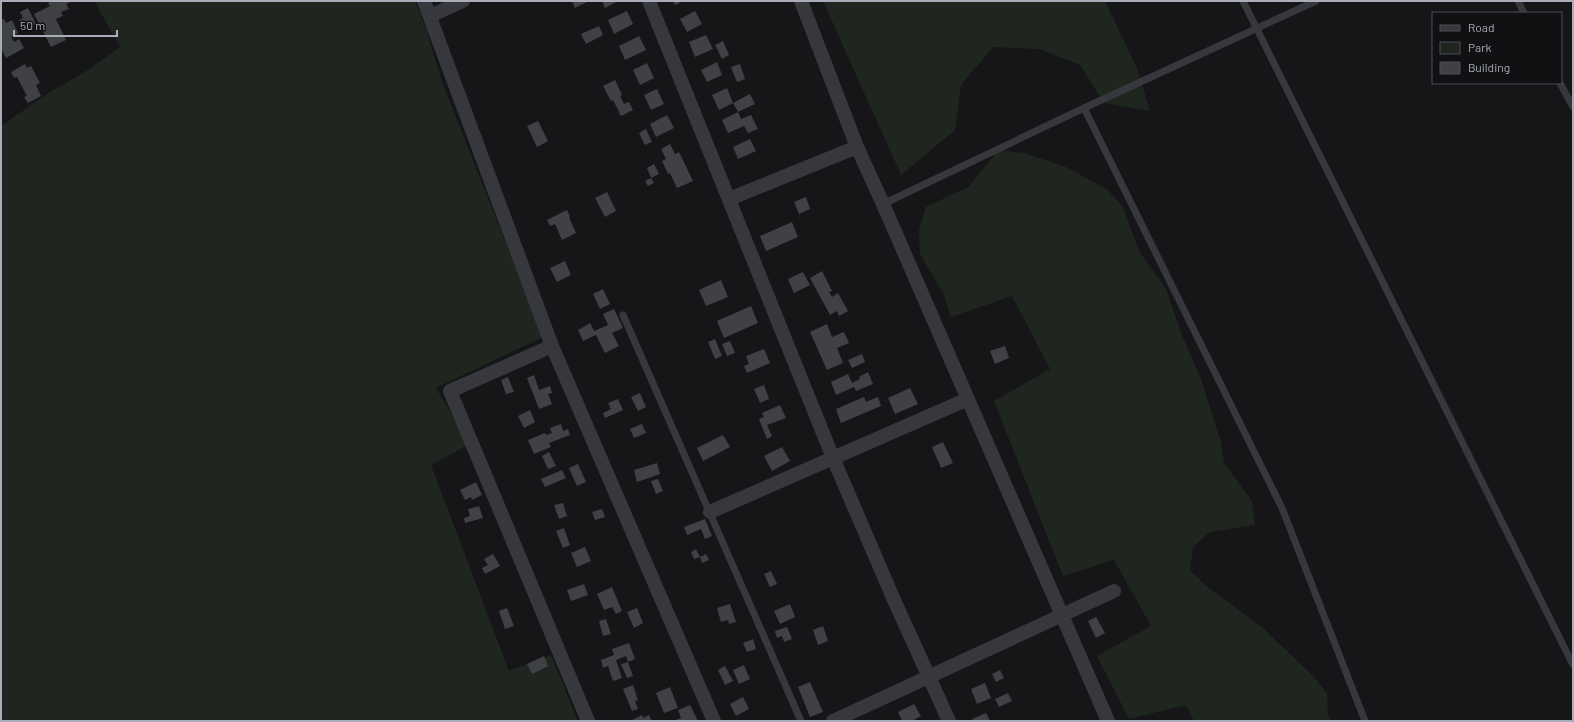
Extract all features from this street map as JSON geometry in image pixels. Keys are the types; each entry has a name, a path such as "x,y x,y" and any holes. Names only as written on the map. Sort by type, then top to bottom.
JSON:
{"street":[{"path":"424,1 552,346 714,721"},
{"path":"430,16 464,1"},
{"path":"650,1 833,458 894,600 949,721"},
{"path":"802,1 857,147 884,204 1061,616 1108,721"},
{"path":"729,199 857,147"},
{"path":"552,346 450,391 588,721"},
{"path":"710,512 968,399"},
{"path":"833,721 1114,591"}],"lane":[{"path":"1243,1 1573,666"},
{"path":"884,204 1084,108 1316,1"},
{"path":"1518,1 1524,12"},
{"path":"1561,84 1573,107"},
{"path":"1084,108 1282,508 1365,721"},
{"path":"624,315 801,721"}],"green space":[{"path":"94,1 415,1 426,29 442,82 543,337 436,388 470,444 431,465 509,671 551,655 578,721 1,721 1,126 47,94 85,72 120,47"},
{"path":"823,1 1105,1 1137,68 1150,111 1104,103 1080,65 1039,49 993,47 961,85 955,130 901,175"},
{"path":"999,150 1024,153 1066,167 1108,190 1123,207 1139,251 1166,289 1181,333 1201,379 1221,442 1224,463 1252,501 1255,525 1210,532 1193,547 1190,570 1206,586 1263,628 1312,675 1327,693 1328,715 1331,721 1194,721 1186,705 1129,719 1097,656 1151,626 1114,560 1063,576 994,401 1050,369 1012,296 951,317 944,295 920,254 919,230 926,207 968,187"}],"building":[{"path":"51,1 72,1 66,4 69,9 61,12 63,16 56,19 66,40 51,47 34,14 50,6 48,3"},
{"path":"572,1 589,1 575,8"},
{"path":"602,1 618,1 605,8"},
{"path":"673,1 683,1 675,5"},
{"path":"28,8 36,24 24,30 19,20 23,18 20,12"},
{"path":"627,11 633,24 614,34 608,20"},
{"path":"695,11 702,24 687,32 680,19"},
{"path":"4,19 6,23 12,20 18,33 11,37 14,42 19,39 24,48 6,58 1,48 1,20"},
{"path":"599,26 603,35 586,44 581,34"},
{"path":"706,35 713,49 695,57 689,42"},
{"path":"639,36 646,50 625,60 619,46"},
{"path":"723,41 729,55 722,59 715,45"},
{"path":"717,62 722,75 707,82 701,70"},
{"path":"647,63 654,78 640,85 633,70"},
{"path":"25,64 27,68 31,66 40,83 36,85 41,96 28,103 24,97 27,96 17,77 14,78 11,72"},
{"path":"740,64 745,79 737,82 731,67"},
{"path":"615,80 622,95 620,96 624,104 629,102 633,110 621,116 613,100 611,101 603,86"},
{"path":"727,88 733,103 719,110 712,95"},
{"path":"657,89 664,104 651,110 644,95"},
{"path":"750,94 755,104 738,112 733,103"},
{"path":"738,112 741,119 751,115 758,129 748,133 744,126 728,133 722,120"},
{"path":"667,115 674,128 656,137 650,124"},
{"path":"538,121 548,141 537,147 527,126"},
{"path":"646,129 652,142 645,145 639,133"},
{"path":"750,139 756,151 738,159 733,147"},
{"path":"670,144 675,154 679,152 693,181 677,188 662,161 666,159 661,149"},
{"path":"654,164 659,174 651,178 647,168"},
{"path":"651,178 654,183 648,186 645,181"},
{"path":"607,192 616,211 605,217 595,198"},
{"path":"806,197 810,209 799,214 794,202"},
{"path":"567,210 576,233 562,240 555,224 550,226 547,220"},
{"path":"792,222 798,237 766,251 760,236"},
{"path":"565,261 571,275 557,282 550,268"},
{"path":"822,271 832,291 829,292 832,297 838,293 848,311 839,316 837,311 830,315 810,278"},
{"path":"803,272 810,285 794,293 788,279"},
{"path":"721,280 728,297 706,306 699,290"},
{"path":"603,289 610,304 600,309 593,294"},
{"path":"751,306 758,323 724,338 717,321"},
{"path":"614,309 623,328 612,333 619,346 605,353 596,335 583,341 578,330 590,323 594,331 608,325 603,314"},
{"path":"827,324 832,337 844,332 849,343 837,348 843,363 827,370 810,332"},
{"path":"715,339 722,356 715,359 708,342"},
{"path":"730,341 735,353 727,356 722,344"},
{"path":"1005,346 1009,358 995,364 990,351"},
{"path":"764,349 770,363 747,373 744,366 749,364 746,356"},
{"path":"862,354 865,362 852,368 848,360"},
{"path":"868,372 873,384 856,391 854,387 836,395 831,382 848,374 852,383 860,379 859,377"},
{"path":"534,375 539,390 550,386 552,393 548,394 552,404 539,409 527,378"},
{"path":"508,377 514,392 506,394 501,380"},
{"path":"764,385 769,399 760,403 754,389"},
{"path":"910,388 918,404 895,414 888,398"},
{"path":"640,393 646,407 638,411 631,397"},
{"path":"864,397 866,402 878,397 881,406 841,423 836,409"},
{"path":"618,399 623,410 605,418 603,413 611,409 608,403"},
{"path":"780,405 786,418 767,425 772,436 767,439 759,419 764,417 762,413"},
{"path":"530,410 535,422 524,428 518,416"},
{"path":"561,424 563,431 568,429 570,435 549,443 551,447 534,454 528,440 545,433 546,435 552,433 550,428"},
{"path":"642,424 646,433 634,438 630,429"},
{"path":"723,435 730,447 703,461 697,448"},
{"path":"943,442 953,463 941,468 932,447"},
{"path":"782,447 790,461 772,471 764,456"},
{"path":"549,452 556,466 548,469 542,456"},
{"path":"657,463 660,474 637,482 634,470"},
{"path":"578,464 586,482 577,486 569,468"},
{"path":"562,470 566,478 545,487 541,479"},
{"path":"658,479 663,491 656,494 651,481"},
{"path":"476,482 482,495 472,500 471,497 465,500 460,490"},
{"path":"563,503 567,516 559,519 554,505"},
{"path":"479,506 483,518 465,523 464,518 470,516 468,509"},
{"path":"602,509 605,517 595,520 592,512"},
{"path":"705,519 712,536 705,539 701,529 687,535 684,527"},
{"path":"564,528 570,545 563,548 556,531"},
{"path":"585,547 591,561 577,567 571,553"},
{"path":"696,549 700,557 694,559 691,552"},
{"path":"493,554 500,566 485,574 482,568 488,565 484,559"},
{"path":"706,554 709,560 702,563 700,557"},
{"path":"771,571 777,584 770,587 764,574"},
{"path":"584,584 588,595 571,601 567,590"},
{"path":"612,587 622,611 616,614 612,607 604,610 597,594"},
{"path":"730,604 736,622 729,624 728,620 721,622 717,608"},
{"path":"790,604 795,617 780,624 774,611"},
{"path":"507,608 514,626 505,629 499,611"},
{"path":"637,608 643,623 634,628 627,612"},
{"path":"1096,617 1105,633 1096,638 1088,621"},
{"path":"606,619 611,634 603,636 599,621"},
{"path":"823,626 828,641 818,645 813,630"},
{"path":"787,627 792,639 784,642 782,636 777,638 775,631"},
{"path":"753,639 756,649 747,652 743,643"},
{"path":"629,643 635,659 628,662 626,656 616,660 622,678 613,681 608,666 603,668 601,660 614,655 612,649"},
{"path":"544,656 548,666 532,674 527,664"},
{"path":"628,662 633,676 627,678 621,664"},
{"path":"744,665 750,679 739,684 733,670"},
{"path":"725,666 733,681 725,685 718,670"},
{"path":"1000,670 1004,678 996,682 992,674"},
{"path":"810,682 823,712 810,717 798,687"},
{"path":"985,683 991,698 977,704 971,689"},
{"path":"633,685 638,700 635,701 638,709 632,711 623,689"},
{"path":"670,687 678,708 664,713 656,693"},
{"path":"1008,693 1012,701 999,707 995,699"},
{"path":"743,697 749,709 736,716 730,704"},
{"path":"914,704 921,716 912,721 902,721 898,712"},
{"path":"690,705 698,721 674,721 681,718 678,710"},
{"path":"986,713 990,721 973,721 972,719"},
{"path":"642,715 643,718 649,715 652,721 632,720"}]}
